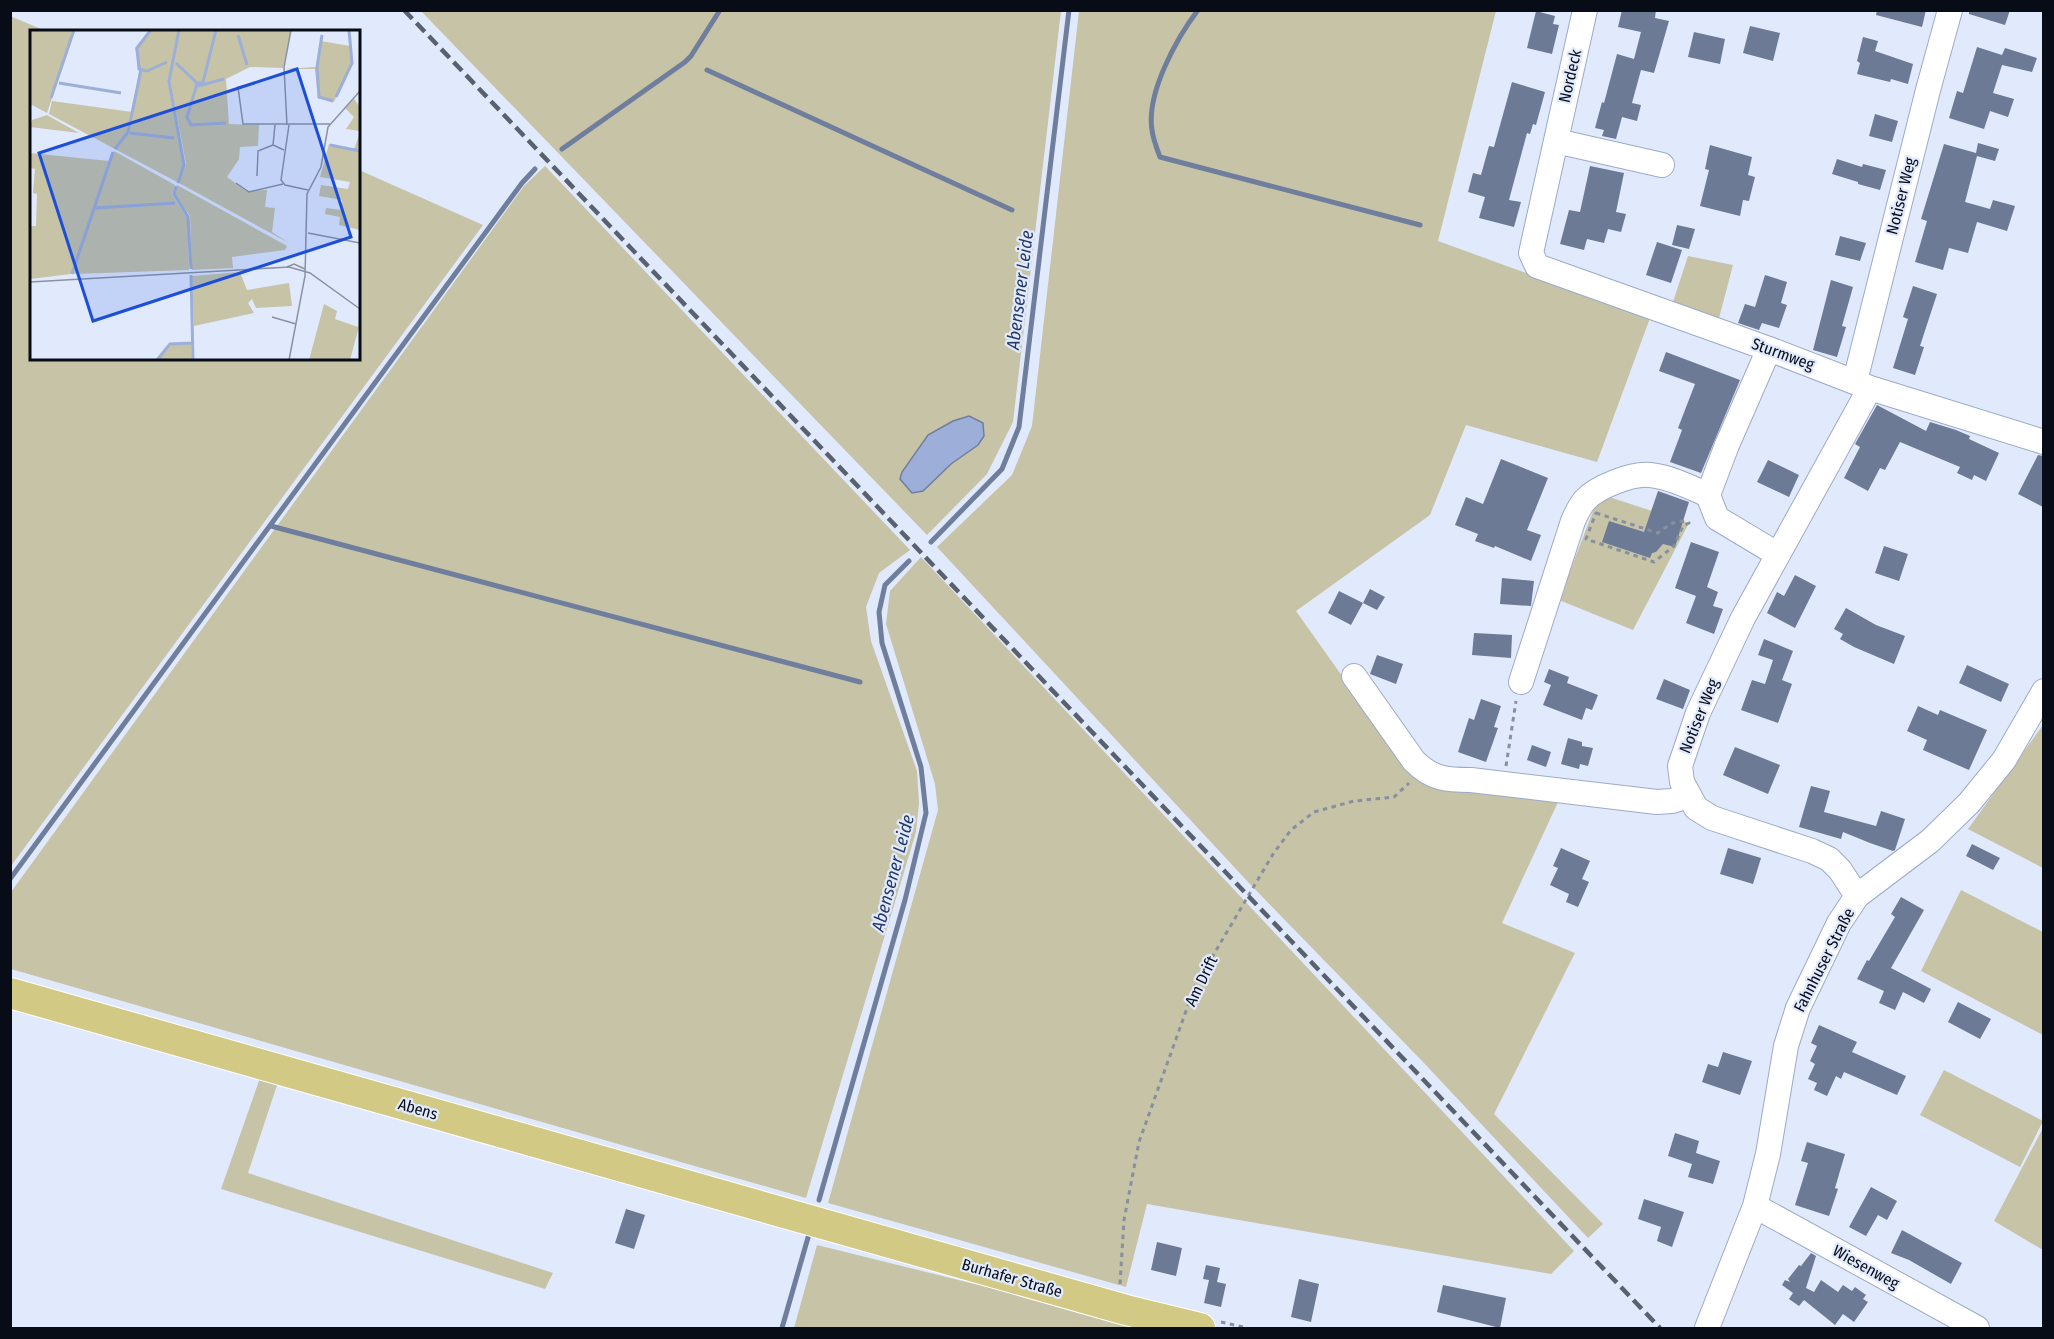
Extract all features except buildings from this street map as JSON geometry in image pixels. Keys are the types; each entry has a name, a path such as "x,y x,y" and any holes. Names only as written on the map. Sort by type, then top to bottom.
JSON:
{"main road":[{"name":"Abens","path":"10,993 825,1225"},
{"name":"Burhafer Straße","path":"825,1225 1200,1329"}],"street":[{"name":"Nordeck","path":"1531,253 1585,10"},
{"name":"Notiser Weg","path":"1688,796 1682,782 1680,766 1686,745 1724,657 1863,385 1928,90 1950,10"},
{"path":"1556,141 1662,165"},
{"name":"Sturmweg","path":"1531,253 1537,266 1544,269 1863,385 2043,442"},
{"path":"1769,349 1708,495 1717,518 1777,554"},
{"path":"1521,682 1573,520 1586,499 1623,479 1649,474 1672,480 1708,495"},
{"path":"1354,676 1414,761 1426,773 1452,780 1657,802 1672,801 1688,796 1696,808 1712,818 1812,851 1829,859 1840,870 1857,896"},
{"name":"Fahnhuser Straße","path":"1707,1329 1755,1206 1768,1154 1786,1046 1798,1008 1839,923 1857,896 1930,841 1970,803 2004,760 2043,691"},
{"name":"Wiesenweg","path":"1755,1206 1977,1329"}],"path":[{"path":"1596,513 1658,533 1680,520 1689,523 1683,526 1674,546 1654,562 1586,539 1596,513"},
{"path":"1503,784 1512,719 1521,682"},
{"name":"Am Drift","path":"1119,1294 1124,1220 1139,1142 1195,986 1248,896 1273,854 1291,830 1314,813 1354,801 1394,797 1409,783 1426,773"}],"shaded area":[{"path":"421,11 1061,11 1013,422 987,474 927,535"},
{"path":"1079,11 1496,11 1438,241 1650,318 1597,462 1466,425 1430,515 1296,611 1403,762 1558,802 1502,923 1575,953 1494,1114 1603,1224 1588,1238 1423,1062 1248,882 937,547 1012,475 1032,426"},
{"path":"10,16 44,30 30,30 30,360 360,360 360,170 483,225 11,866"},
{"path":"545,166 910,550 879,573 866,607 871,641 917,771 919,803 916,832 806,1198 11,969 11,892 524,186"},
{"path":"1688,256 1733,265 1718,322 1672,305"},
{"path":"1603,495 1689,523 1633,630 1559,600 1598,498"},
{"path":"921,557 1574,1251 1551,1274 1147,1204 1126,1287 828,1203 938,810 935,784 886,624 890,591"},
{"path":"2043,725 2043,868 1968,829"},
{"path":"1961,890 2043,932 2043,1035 1921,971"},
{"path":"1944,1070 2043,1121 2020,1167 1920,1115"},
{"path":"260,1078 278,1082 248,1173 553,1273 545,1289 221,1189"},
{"path":"2043,1128 2044,1250 1994,1221"},
{"path":"817,1245 1152,1328 794,1328"}],"water":[{"path":"969,416 983,423 984,436 978,445 951,464 923,491 912,493 900,479 902,472 928,435 953,421"}],"waterway":[{"path":"562,149 685,62 720,10"},
{"name":"Abensener Leide","path":"931,542 1002,469 1019,427 1069,10"},
{"path":"1198,10 1172,51 1158,84 1151,116 1154,140 1160,157 1420,225"},
{"path":"707,70 1012,210"},
{"path":"10,879 522,183 535,169"},
{"path":"271,526 860,682"},
{"name":"Abensener Leide","path":"819,1200 905,900 926,813 921,767 882,643 879,612 885,585 909,561"},
{"name":"Abensener Leide","path":"782,1328 809,1234"}],"railway":[{"path":"404,10 1660,1328"}]}
